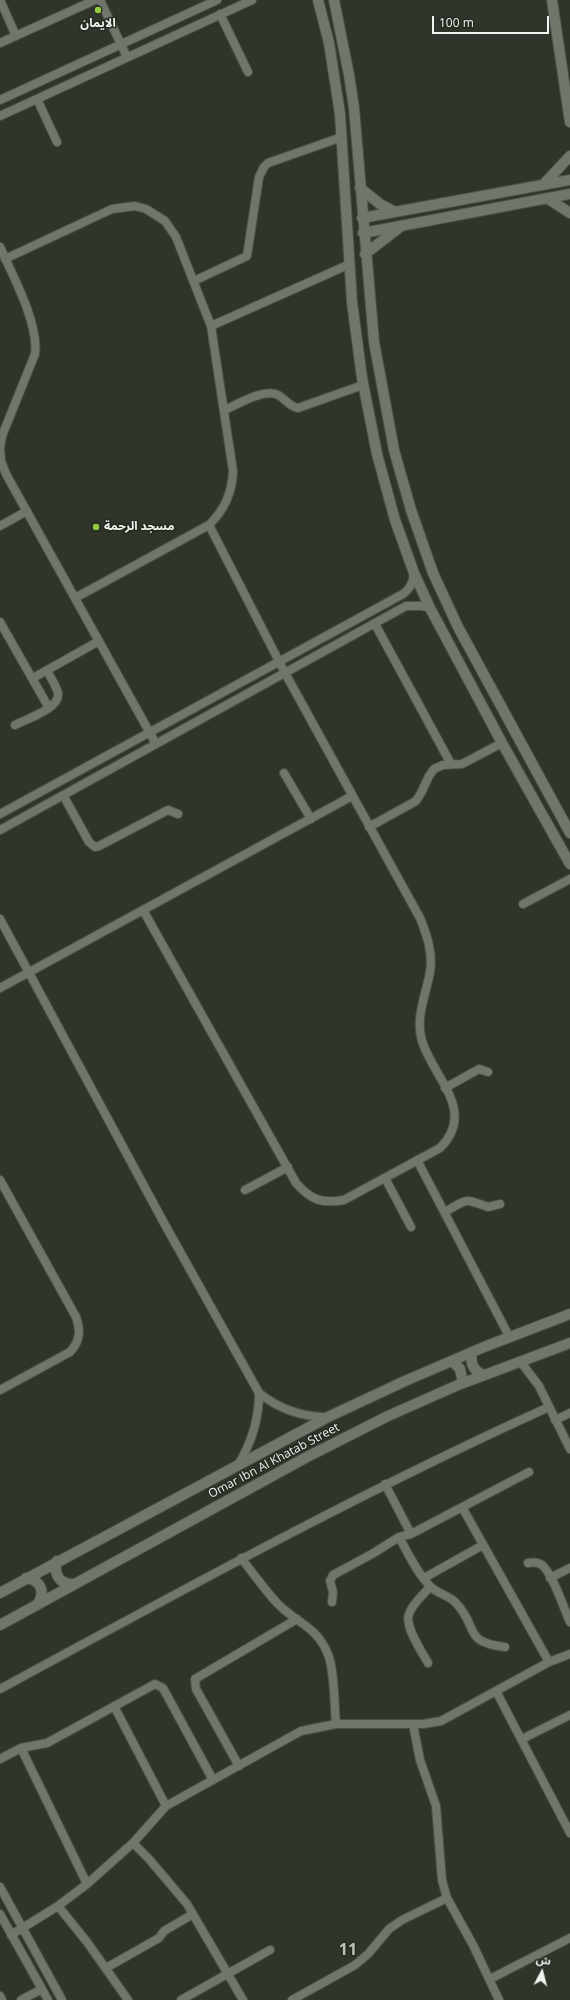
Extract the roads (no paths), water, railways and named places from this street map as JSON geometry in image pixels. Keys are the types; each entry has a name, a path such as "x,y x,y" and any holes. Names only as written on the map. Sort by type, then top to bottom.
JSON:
{"street":[{"path":"0,0 16,36"},
{"path":"0,43 95,0"},
{"path":"100,0 127,57"},
{"path":"0,100 217,0"},
{"path":"0,116 252,0"},
{"path":"318,0 334,66 342,137 356,340 363,385 377,454 395,520 414,573 430,608 502,743 570,864"},
{"path":"334,0 351,86 363,233 374,342 394,450 401,475 423,545 445,600 570,834"},
{"path":"552,0 570,122"},
{"path":"220,14 248,72"},
{"path":"38,98 57,142"},
{"path":"194,282 247,256 259,177 264,167 268,163 342,137"},
{"path":"543,185 570,156"},
{"path":"362,218 570,180"},
{"path":"360,188 380,204 394,212"},
{"path":"363,233 570,194"},
{"path":"547,198 570,213"},
{"path":"5,259 112,209 135,206 156,214 171,228 211,326 225,410 233,471 232,483 225,506 210,525 75,598"},
{"path":"365,254 401,226"},
{"path":"0,247 33,325 36,344 35,354 2,436 0,449 1,461 6,474 156,744"},
{"path":"211,326 350,264"},
{"path":"225,410 266,392 274,393 292,407 298,408 363,385"},
{"path":"377,454 388,455 394,450"},
{"path":"384,479 388,472 398,472 401,475"},
{"path":"0,526 27,511"},
{"path":"143,910 288,1167 305,1193 317,1200 331,1202 344,1200 440,1148 448,1140 454,1129 456,1118 454,1106 426,1050 420,1029 421,1009 430,970 430,952 426,932 420,918 285,673 210,525"},
{"path":"0,814 403,594 409,589 413,581 414,573"},
{"path":"0,830 406,606 422,606 430,608"},
{"path":"0,622 49,708"},
{"path":"375,624 451,764"},
{"path":"33,678 99,641"},
{"path":"15,725 49,708 56,702 58,695 47,670"},
{"path":"481,704 495,696"},
{"path":"369,827 416,801 434,769 442,765 462,764 502,743"},
{"path":"284,773 311,818"},
{"path":"63,795 89,842 95,847 168,810 178,814"},
{"path":"0,988 352,796"},
{"path":"523,904 570,879"},
{"path":"0,919 164,1223 259,1393 274,1404 291,1412 309,1416 328,1417"},
{"path":"445,1088 479,1069 488,1072"},
{"path":"417,1160 509,1336"},
{"path":"245,1190 288,1167"},
{"path":"385,1178 411,1227"},
{"path":"0,1180 76,1317 79,1331 76,1345 70,1352 0,1390"},
{"path":"445,1212 468,1201 478,1202 488,1207 500,1204"},
{"name":"Omar Ibn Al Khatab Street","path":"0,1593 57,1561 328,1417 509,1336 570,1314"},
{"name":"Omar Ibn Al Khatab Street","path":"0,1624 307,1457 388,1416 463,1383 570,1343"},
{"path":"472,1352 471,1360 474,1368 478,1373 484,1375"},
{"path":"452,1361 460,1369 463,1383"},
{"path":"520,1361 538,1386 570,1449"},
{"path":"238,1465 248,1448 255,1427 259,1393"},
{"path":"0,1689 241,1558 385,1484 549,1407"},
{"path":"555,1420 570,1413"},
{"path":"332,1602 333,1592 330,1581 333,1575 372,1554 398,1537 411,1534 529,1472"},
{"path":"385,1484 411,1534"},
{"path":"462,1507 549,1662"},
{"path":"398,1537 430,1587 455,1602 477,1639 489,1645 505,1647"},
{"path":"424,1578 483,1544"},
{"path":"241,1558 276,1602 315,1633 323,1645 329,1658 336,1724"},
{"path":"57,1561 55,1568 56,1576 67,1584 75,1584"},
{"path":"528,1564 532,1562 541,1564 550,1578 569,1618"},
{"path":"550,1578 570,1568"},
{"path":"26,1578 34,1579 40,1584 43,1591 42,1598 37,1605"},
{"path":"428,1663 409,1626 408,1616 414,1606 430,1587"},
{"path":"239,1766 196,1689 196,1679 297,1619"},
{"path":"11,1935 58,1906 87,1884 133,1843 166,1806 301,1731 336,1724 430,1724 441,1721 549,1662 570,1654"},
{"path":"0,1759 21,1748 47,1743 153,1685 161,1686 213,1780"},
{"path":"496,1691 570,1833"},
{"path":"114,1706 166,1806"},
{"path":"522,1740 570,1715"},
{"path":"413,1724 420,1760 436,1806 442,1880 447,1898 473,1945 499,2000"},
{"path":"21,1748 87,1884"},
{"path":"133,1843 169,1882 194,1914 243,2000"},
{"path":"0,1887 62,2000"},
{"path":"292,2000 355,1965 368,1954 389,1929 402,1920 447,1898"},
{"path":"58,1906 106,1968 128,2000"},
{"path":"0,1914 48,2000"},
{"path":"106,1968 159,1938 164,1931 194,1914"},
{"path":"490,1979 570,1938"},
{"path":"181,2000 270,1950"},
{"path":"21,2000 42,1989"},
{"path":"0,1996 2,2000"}],"place":[{"name":"الايمان","path":"98,10"},
{"name":"مسجد الرحمة","path":"96,527"}],"district":[{"name":"11","path":"348,1950"}]}
